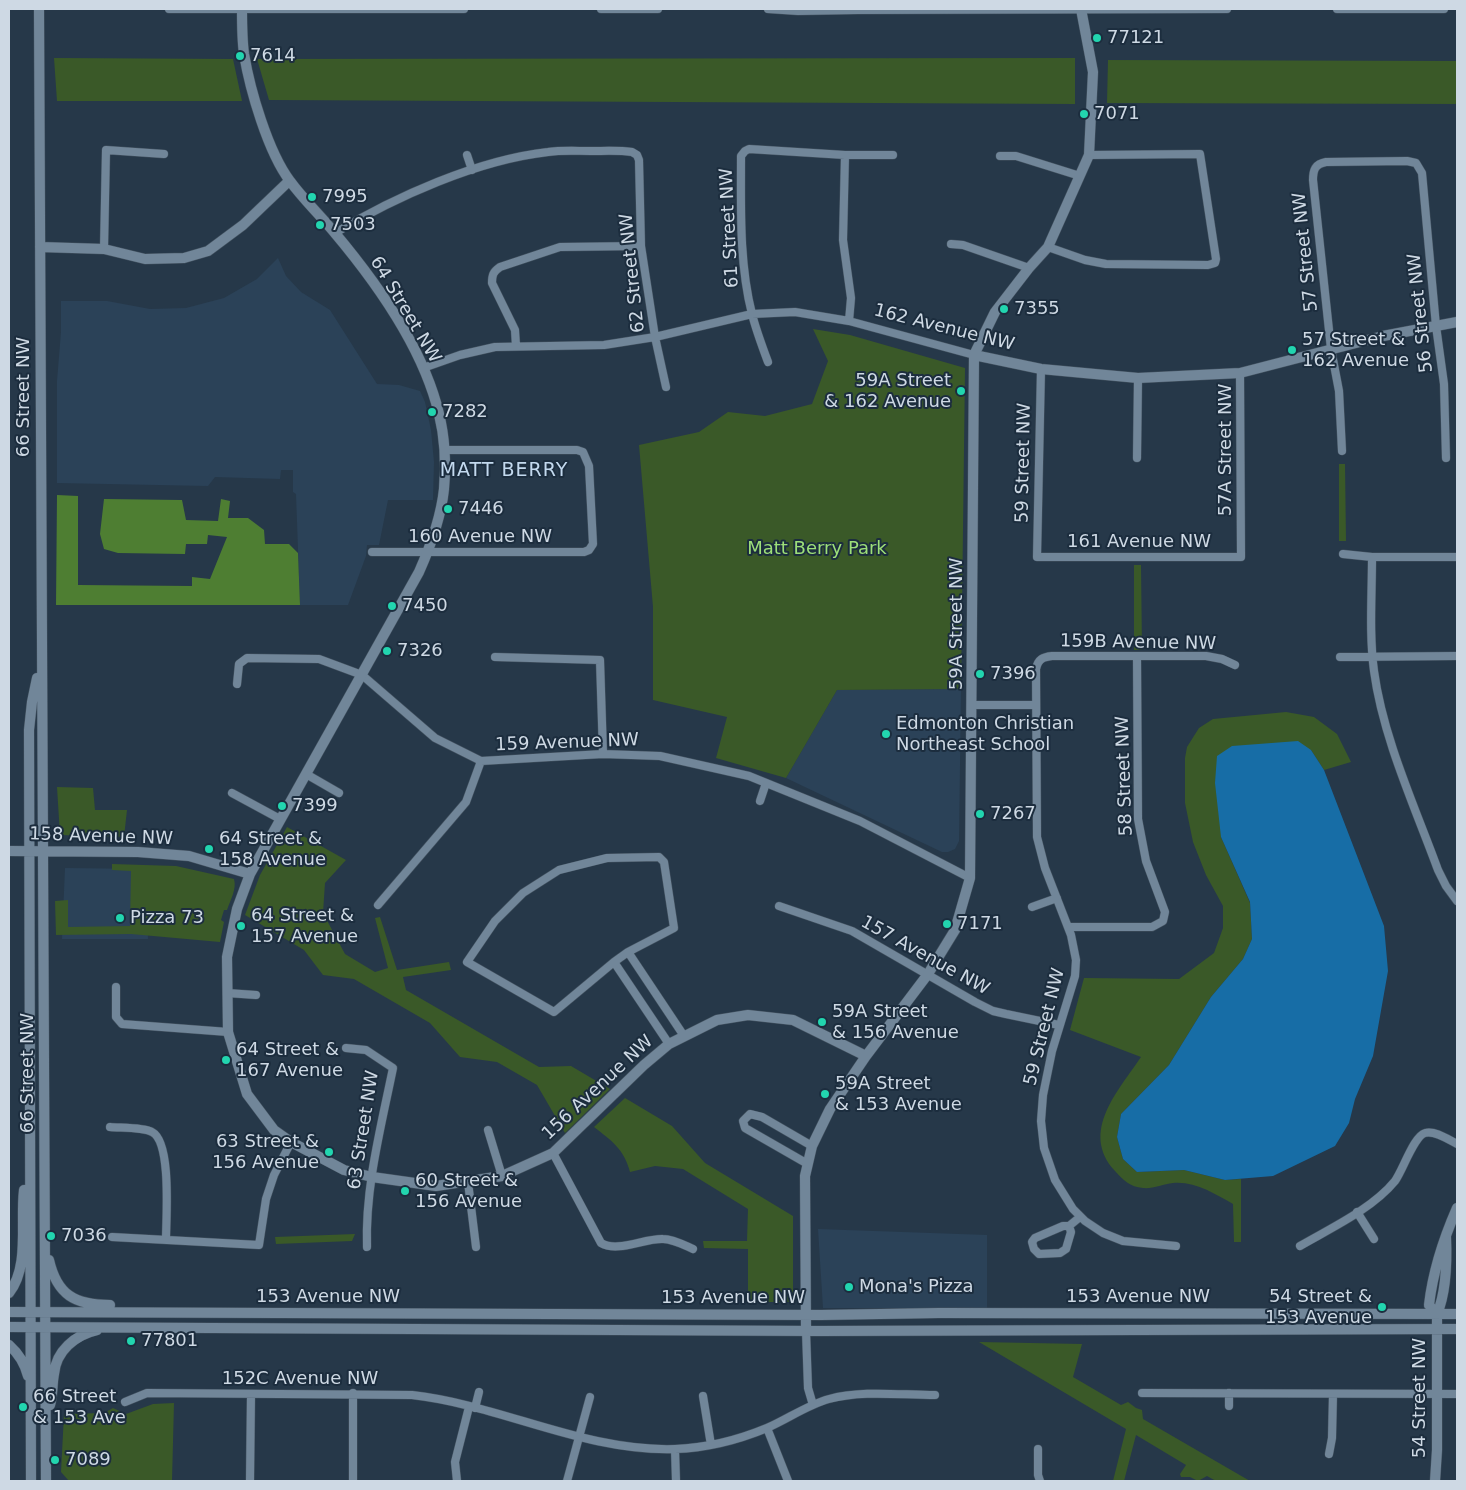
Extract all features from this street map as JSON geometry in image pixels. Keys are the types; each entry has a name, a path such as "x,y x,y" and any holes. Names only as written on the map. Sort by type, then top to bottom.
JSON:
{"main road":[{"name":"66 Street NW","path":"39,9 46,1481"},
{"name":"64 Street NW","path":"242,9 242,38 248,73 267,136 277,159 289,181 335,233 377,289 404,332 423,368 439,414 444,450 442,500 437,525 419,572 250,874 237,909 227,957 228,1032 247,1094 274,1130 291,1142"},
{"name":"59A Street NW","path":"806,1331 805,1176 806,1164 812,1146 830,1109 866,1056 928,974 955,930 970,878 973,705 974,355 995,312 1048,247 1089,155 1093,72 1082,9"},
{"path":"40,247 104,249 145,259 184,258 208,251 243,225 289,181"},
{"name":"162 Avenue NW","path":"974,355 1041,369 1138,378 1240,373 1332,349 1457,322"},
{"name":"66 Street NW","path":"31,1481 29,730 32,702 41,665"},
{"name":"158 Avenue NW","path":"9,851 138,852 188,856 250,874"},
{"name":"156 Avenue NW","path":"291,1142 344,1170 372,1177 436,1186 468,1182 502,1176 553,1153 644,1065 669,1044 717,1020 748,1015 792,1020 866,1056"},
{"path":"9,1293 18,1278 22,1263 22,1206 30,1152"},
{"name":"54 Street NW","path":"1434,1481 1437,1450 1437,1314 1429,1305 1437,1258 1457,1208"},
{"path":"45,1246 52,1272 58,1284 63,1291 82,1303 162,1306 213,1313"},
{"name":"153 Avenue NW","path":"9,1312 806,1315 939,1313 1457,1314"},
{"name":"153 Avenue NW","path":"9,1327 806,1331 1457,1329"},
{"path":"45,1426 52,1399 57,1360 65,1347 89,1332 114,1327"},
{"path":"9,1345 26,1368 30,1385"}],"street":[{"path":"169,9 464,9"},
{"path":"601,9 658,9"},
{"path":"768,9 798,11 861,9 1227,9"},
{"path":"1337,9 1444,9"},
{"name":"61 Street NW","path":"768,362 752,314 743,267 741,156 744,151 749,149 845,154"},
{"path":"104,249 106,150 164,154"},
{"name":"62 Street NW","path":"472,170 510,159 550,151 626,151 637,155 639,165 641,246 655,336 666,387"},
{"path":"849,321 851,298 843,240 845,154 893,155"},
{"path":"1048,247 1085,260 1106,264 1208,265 1214,263 1216,259 1200,154 1089,155"},
{"path":"335,233 369,212 394,200 472,170 467,155"},
{"path":"1000,156 1016,156 1080,176"},
{"name":"57 Street NW","path":"1342,451 1340,397 1332,349 1313,180 1314,169 1320,163 1350,161 1412,161 1419,166"},
{"name":"56 Street NW","path":"1419,166 1422,173 1436,326 1444,384 1446,458"},
{"path":"951,244 963,245 1029,268"},
{"path":"516,346 515,330 494,289 492,276 500,267 560,247 641,246"},
{"name":"162 Avenue NW","path":"423,368 478,350 495,347 604,345 655,336 752,314 795,312 849,321 974,355"},
{"name":"59 Street NW","path":"1037,557 1041,369"},
{"name":"57A Street NW","path":"1240,373 1241,558"},
{"path":"1137,458 1138,378"},
{"name":"160 Avenue NW","path":"372,552 584,552 589,550 593,544 589,466 583,452 577,450 444,450"},
{"path":"1343,554 1372,557 1457,557"},
{"name":"161 Avenue NW","path":"1037,557 1241,558"},
{"path":"1372,557 1372,656 1380,705 1391,744 1441,879 1457,901"},
{"name":"159B Avenue NW","path":"1040,660 1052,656 1206,656 1222,659 1235,665"},
{"name":"58 Street NW","path":"1068,927 1152,927 1163,921 1165,916 1164,907 1146,861 1138,819 1137,656"},
{"path":"1340,657 1457,656"},
{"path":"495,657 600,660 603,754"},
{"name":"159 Avenue NW","path":"237,684 239,664 247,658 319,659 362,675 435,738 481,761 603,754 660,756 749,776 860,821 970,878"},
{"name":"59 Street NW","path":"1040,660 1036,669 1035,705 1037,837 1056,898 1068,927 1075,951 1076,967 1049,1062 1041,1111 1041,1130 1044,1148 1054,1180 1080,1217 1103,1233 1123,1240 1176,1246"},
{"path":"973,705 1035,705"},
{"path":"378,905 466,802 481,761"},
{"path":"306,774 339,792"},
{"path":"760,801 766,783"},
{"path":"232,793 280,819"},
{"path":"659,857 664,862 674,928 628,952 554,1012 467,962 495,921 523,893 559,870 607,858 659,857"},
{"path":"1032,907 1056,898"},
{"name":"157 Avenue NW","path":"780,906 852,931 993,1011 1059,1025"},
{"path":"628,952 684,1036"},
{"path":"614,962 669,1044"},
{"path":"116,987 116,1017 122,1024 228,1032"},
{"path":"227,993 256,995"},
{"name":"63 Street NW","path":"346,1048 366,1050 393,1068 372,1177 366,1219 367,1247"},
{"path":"806,1164 745,1128 743,1121 750,1114 762,1117 812,1146"},
{"path":"110,1127 148,1130 158,1137 165,1161 167,1177 166,1240"},
{"path":"488,1130 502,1176"},
{"path":"1300,1246 1358,1212 1390,1187 1400,1174 1418,1138 1426,1133 1434,1134 1457,1144"},
{"path":"112,1237 259,1245 266,1199 274,1175 291,1142"},
{"path":"553,1153 601,1243 607,1246 643,1243 662,1239 693,1249"},
{"path":"468,1182 476,1247"},
{"path":"1358,1212 1374,1239"},
{"path":"1069,1226 1071,1232 1066,1249 1063,1252 1039,1254 1034,1249 1032,1242 1035,1238 1062,1226 1069,1226 1080,1217"},
{"name":"59A Street NW","path":"806,1331 808,1388 813,1405"},
{"path":"457,1481 455,1462 479,1392"},
{"path":"1142,1393 1457,1394"},
{"path":"1229,1393 1229,1406"},
{"name":"152C Avenue NW","path":"125,1402 147,1394 412,1395 627,1447 675,1449 711,1445 732,1440 767,1428 813,1405 830,1399 854,1395 934,1395"},
{"path":"250,1481 251,1394"},
{"path":"353,1394 353,1481"},
{"path":"1329,1454 1332,1438 1333,1394"},
{"path":"703,1396 711,1445"},
{"path":"567,1481 590,1397"},
{"path":"767,1428 788,1481"},
{"path":"675,1449 676,1481"},
{"path":"1038,1449 1038,1475 1040,1481"}],"shaded area":[{"path":"278,258 286,276 301,292 330,310 377,384 399,385 420,391 425,402 431,430 434,462 433,500 388,500 379,545 367,545 366,556 348,605 300,605 296,494 293,492 293,470 281,470 280,479 215,477 208,486 57,483 57,381 61,332 61,301 107,301 150,309 186,308 224,298 257,279"},
{"name":"Edmonton Christian Northeast School","path":"961,689 959,841 955,849 942,852 786,778 837,690"},
{"path":"65,868 146,869 148,939 62,939"},
{"path":"818,1229 987,1235 987,1308 823,1308"}],"green space":[{"path":"54,58 233,59 242,101 57,101"},
{"path":"1075,58 1075,104 269,100 257,59"},
{"path":"1108,60 1457,61 1457,104 1107,103"},
{"name":"Matt Berry Park","path":"813,329 850,335 965,368 961,689 837,690 786,778 716,758 727,717 653,700 653,607 639,445 699,432 728,412 765,416 812,404 828,361"},
{"path":"1339,464 1345,464 1346,541 1339,541"},
{"path":"57,495 78,496 78,585 192,586 192,577 210,579 227,537 208,535 207,544 186,544 185,554 118,553 104,549 100,534 104,499 182,500 186,520 218,521 221,499 230,501 228,518 248,518 264,530 265,544 289,544 298,553 300,605 56,605"},
{"path":"1134,565 1141,565 1142,650 1134,650"},
{"path":"1286,712 1314,717 1337,734 1351,762 1324,770 1311,750 1221,837 1250,903 1252,939 1243,959 1211,997 1169,1065 1121,1114 1117,1137 1123,1159 1137,1172 1184,1170 1225,1180 1241,1179 1241,1242 1234,1242 1233,1204 1204,1189 1189,1184 1173,1183 1150,1188 1134,1186 1127,1183 1115,1171 1105,1156 1101,1141 1102,1126 1106,1112 1114,1097 1141,1057 1070,1030 1084,978 1179,979 1214,953 1223,928 1223,906 1206,875 1193,842 1185,803 1185,758 1187,747 1199,728 1213,719"},
{"path":"57,787 93,788 95,810 127,810 124,837 60,835"},
{"path":"287,827 346,860 325,883 323,913 345,954 375,972 388,968 375,918 380,917 397,970 449,962 451,970 403,977 406,990 539,1067 571,1066 610,1089 565,1133 537,1085 497,1062 460,1057 430,1023 354,979 323,975 304,950 245,915 260,875"},
{"path":"112,864 176,866 234,879 233,895 227,910 224,910 221,920 224,922 220,942 131,934 56,935 55,901 68,900 68,927 130,926 131,871 112,870"},
{"path":"625,1098 672,1126 705,1163 793,1216 793,1299 790,1302 748,1302 748,1249 704,1248 703,1241 747,1241 748,1209 683,1169 655,1166 630,1172 621,1151 594,1127"},
{"path":"355,1234 352,1241 276,1244 275,1237"},
{"path":"979,1342 1082,1344 1073,1377 1121,1405 1128,1402 1142,1410 1143,1419 1250,1481 1216,1481 1207,1476 1198,1481 1190,1477 1181,1477 1180,1474 1186,1465 1136,1435 1124,1481 1113,1481 1126,1429"},
{"path":"174,1403 172,1481 69,1481 61,1472 64,1414 104,1413 113,1408 126,1414 153,1404"}],"water":[{"path":"1298,741 1311,750 1324,770 1384,926 1388,971 1373,1056 1355,1099 1349,1123 1335,1146 1273,1176 1225,1180 1184,1170 1137,1172 1123,1159 1117,1137 1121,1114 1169,1065 1211,997 1243,959 1252,939 1250,902 1221,837 1215,783 1217,756 1232,746"}],"place":[{"name":"77121","path":"1097,38"},
{"name":"7614","path":"240,56"},
{"name":"7071","path":"1084,114"},
{"name":"7995","path":"312,197"},
{"name":"7503","path":"320,225"},
{"name":"7355","path":"1004,309"},
{"name":"57 Street & 162 Avenue","path":"1292,350"},
{"name":"59A Street & 162 Avenue","path":"961,391"},
{"name":"7282","path":"432,412"},
{"name":"7446","path":"448,509"},
{"name":"7450","path":"392,606"},
{"name":"7326","path":"387,651"},
{"name":"7396","path":"980,674"},
{"name":"Edmonton Christian Northeast School","path":"886,734"},
{"name":"7399","path":"282,806"},
{"name":"7267","path":"980,814"},
{"name":"64 Street & 158 Avenue","path":"209,849"},
{"name":"Pizza 73","path":"120,918"},
{"name":"7171","path":"947,924"},
{"name":"64 Street & 157 Avenue","path":"241,926"},
{"name":"59A Street & 156 Avenue","path":"822,1022"},
{"name":"64 Street & 167 Avenue","path":"226,1060"},
{"name":"59A Street & 153 Avenue","path":"825,1094"},
{"name":"63 Street & 156 Avenue","path":"329,1152"},
{"name":"60 Street & 156 Avenue","path":"405,1191"},
{"name":"7036","path":"51,1236"},
{"name":"Mona's Pizza","path":"849,1287"},
{"name":"54 Street & 153 Avenue","path":"1382,1307"},
{"name":"77801","path":"131,1341"},
{"name":"66 Street & 153 Ave","path":"23,1407"},
{"name":"7089","path":"55,1460"}],"district":[{"name":"MATT BERRY","path":"504,471"}]}
